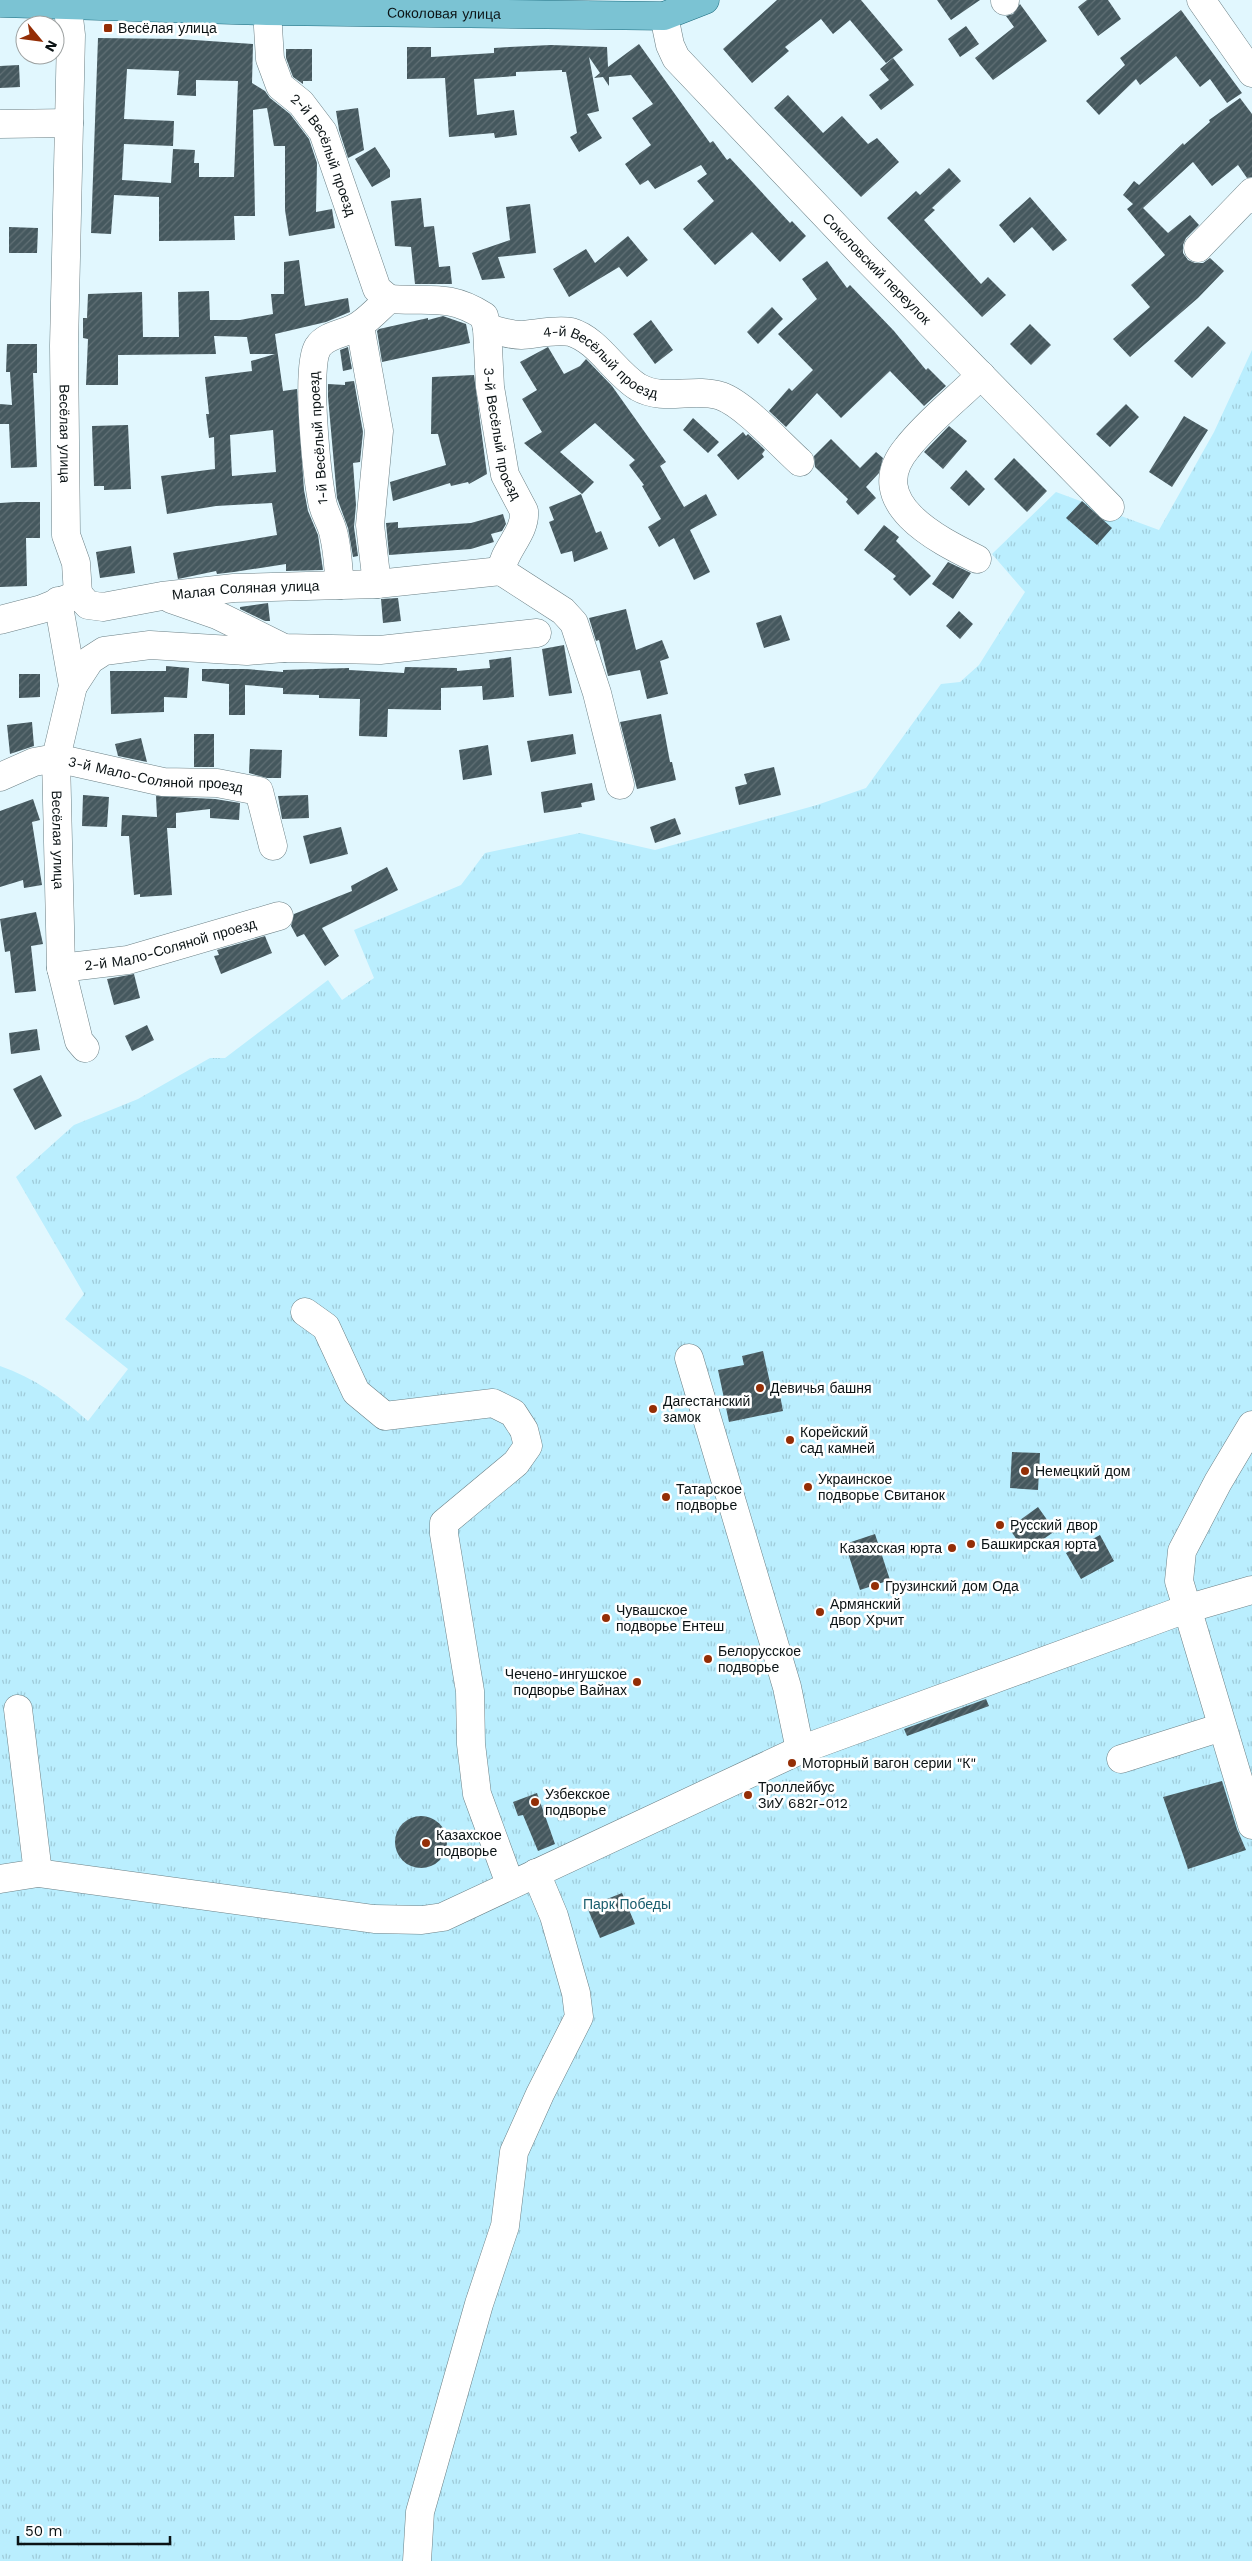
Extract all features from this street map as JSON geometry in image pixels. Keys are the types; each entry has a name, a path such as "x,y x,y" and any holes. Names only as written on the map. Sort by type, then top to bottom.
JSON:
{"main road":[{"name":"Соколовая улица","path":"0,3 67,2 267,11 664,16 705,0"}],"street":[{"path":"1201,0 1252,73"},
{"name":"Весёлая улица","path":"67,2 70,35 64,346 66,535 76,563 68,598 73,686 56,758 61,968 79,1041 85,1048"},
{"name":"2-й Весёлый проезд","path":"267,11 270,59 280,86 301,104 323,132 378,289 389,299"},
{"name":"Соколовский переулок","path":"664,16 670,45 676,58 861,253 1110,507"},
{"path":"0,124 69,123"},
{"path":"1198,248 1252,192"},
{"path":"389,299 435,298 467,305 484,316 487,328"},
{"name":"1-й Весёлый проезд","path":"340,585 334,536 330,522 325,515 321,492 315,430 313,359 318,346 336,334 360,326 389,299"},
{"path":"360,326 379,431 370,526 378,584"},
{"name":"4-й Весёлый проезд","path":"487,328 519,335 568,332 584,336 617,370 639,387 663,395 701,392 722,396 741,408 800,462"},
{"name":"3-й Весёлый проезд","path":"487,328 490,387 506,475 525,516 519,533 503,558 501,570"},
{"path":"977,559 940,541 902,509 894,489 894,470 906,448 981,375"},
{"path":"501,570 563,611 574,623 597,693 620,785"},
{"name":"Малая Соляная улица","path":"68,598 88,605 103,607 162,596 234,588 378,584 501,570"},
{"path":"162,596 217,615 284,648"},
{"path":"0,620 42,609 68,598"},
{"path":"73,686 90,660 104,651 150,645 247,651 284,648 380,650 537,633"},
{"name":"3-й Мало-Соляной проезд","path":"0,777 34,762 56,758 163,782 217,783 259,791 273,846"},
{"name":"2-й Мало-Соляной проезд","path":"61,968 128,960 279,916"},
{"path":"305,1312 326,1327 356,1392 385,1416 493,1403 513,1413 524,1430 528,1446 516,1464 444,1523 444,1534 470,1691 471,1744 477,1794 510,1884"},
{"path":"689,1358 787,1687 800,1750"},
{"path":"1252,1425 1218,1482 1182,1551 1179,1581 1252,1825"},
{"path":"0,1879 38,1873 374,1919 422,1920 443,1917 510,1884 800,1750 1186,1609 1252,1590"},
{"path":"18,1710 38,1873"},
{"path":"1121,1759 1222,1727"},
{"path":"418,2561 420,2512 479,2304 505,2226 514,2152 540,2094 579,2018 576,1993 554,1916 536,1873"}],"green space":[{"name":"Парк Победы","path":"1252,350 1252,2561 0,2561 0,1366 24,1376 47,1389 88,1421 128,1369 65,1319 84,1294 16,1177 74,1125 138,1099 210,1058 225,1058 328,980 342,1000 374,978 354,930 461,885 485,853 580,833 655,850 817,805 866,788 941,684 960,682 979,665 1025,592 992,554 1056,492 1159,530 1214,432"}],"building":[{"path":"777,0 861,0 903,50 886,63 850,20 833,34 821,19 785,47 789,51 752,83 723,49"},
{"path":"937,0 980,0 951,20"},
{"path":"1087,0 1108,0 1121,19 1098,36 1078,7"},
{"path":"1020,4 1047,41 993,80 975,58 1014,27 1006,16 1013,14"},
{"path":"1181,10 1242,93 1227,103 1210,79 1200,87 1176,56 1140,85 1136,79 1099,115 1086,101 1125,65 1120,58"},
{"path":"966,26 979,44 960,57 948,39"},
{"path":"98,38 180,39 253,44 252,83 265,91 270,98 290,114 309,139 317,163 316,212 332,209 335,228 289,236 285,210 285,146 274,146 267,108 253,110 255,216 234,216 235,240 159,241 159,197 114,195 111,234 91,233","holes":["127,69 179,71 177,95 196,96 196,80 238,81 234,177 199,177 199,163 194,163 195,150 173,149 171,183 122,180 124,144 173,146 174,121 124,119"]},
{"path":"639,44 710,143 713,141 727,160 730,158 790,223 792,221 806,236 780,262 752,232 715,265 683,229 714,201 697,181 707,174 701,165 655,189 648,180 640,185 625,164 651,145 632,118 653,104 631,75 609,77 609,86 603,77 594,78 600,73 589,57 599,111 587,114 602,138 579,152 570,137 577,133 566,72 562,72 562,70 516,72 516,76 474,79 477,115 514,110 517,135 495,138 494,133 449,137 445,78 407,79 407,47 431,47 431,57 494,53 494,48 509,47 551,45 607,47 608,67"},
{"path":"286,49 312,49 312,81 303,81 303,84 293,77 286,58"},
{"path":"893,58 914,85 881,110 869,95 889,80 880,69"},
{"path":"19,65 20,87 0,88 0,66"},
{"path":"788,95 823,133 842,116 868,144 877,138 899,162 861,197 774,108"},
{"path":"1240,98 1252,114 1252,177 1247,178 1238,165 1212,186 1193,162 1143,208 1168,233 1190,215 1199,225 1186,238 1183,245 1183,253 1188,260 1195,263 1203,263 1210,258 1224,271 1198,298 1130,357 1113,339 1150,307 1131,285 1165,255 1127,209 1133,204 1123,195 1134,181 1139,185 1183,143 1184,145 1210,122 1209,120"},
{"path":"358,108 364,150 348,158 339,130 336,111"},
{"path":"375,147 390,170 390,177 372,187 355,159"},
{"path":"949,168 961,181 932,208 935,210 924,220 981,284 988,277 1006,295 982,317 887,218 916,191 920,195"},
{"path":"1030,197 1067,240 1053,251 1032,227 1014,243 999,225"},
{"path":"421,198 424,227 434,226 439,267 450,266 452,284 415,284 411,247 395,246 391,201"},
{"path":"530,204 536,253 498,257 505,278 482,280 472,253 510,240 506,207"},
{"path":"9,227 38,228 37,253 9,253"},
{"path":"628,236 648,260 627,277 619,267 569,297 553,269 586,249 595,263"},
{"path":"299,260 305,306 348,298 350,312 326,322 275,334 283,391 297,389 304,490 308,511 318,535 323,570 286,571 286,564 217,574 216,571 178,579 173,553 277,535 272,503 216,506 167,514 161,476 215,469 214,437 209,438 206,414 209,414 205,377 252,371 251,361 275,354 250,354 247,337 214,336 216,354 118,355 118,385 86,385 88,339 83,338 83,318 87,318 88,294 142,292 143,337 179,337 178,292 209,291 210,320 240,320 273,314 271,294 284,294 284,262","holes":["273,430 276,472 232,476 230,435"]},
{"path":"827,261 847,288 850,285 894,331 926,370 928,368 946,386 924,406 890,371 841,418 817,393 786,427 769,411 789,388 792,391 813,370 778,334 817,299 802,279"},
{"path":"772,307 783,319 758,344 747,332"},
{"path":"443,316 466,324 470,343 382,362 377,331 379,329"},
{"path":"651,320 673,350 655,364 633,334"},
{"path":"1030,324 1051,345 1031,365 1010,344"},
{"path":"1208,326 1226,343 1192,378 1174,361"},
{"path":"7,344 37,344 37,373 33,373 37,467 11,468 9,424 0,424 0,404 12,405 10,372 6,372"},
{"path":"348,347 352,369 343,371 340,350"},
{"path":"548,347 564,374 580,366 586,359 612,386 666,462 660,466 684,507 706,494 717,515 690,530 710,572 694,580 674,538 659,547 648,527 661,519 642,486 644,485 629,465 635,460 595,423 560,452 594,482 582,494 524,443 542,432 522,399 537,390 520,362"},
{"path":"474,375 487,474 469,484 468,482 451,486 450,483 393,501 390,482 446,465 438,434 431,434 432,377"},
{"path":"354,381 363,432 360,462 353,463 356,505 354,527 358,556 353,557 348,528 337,498 328,384 345,385 345,382"},
{"path":"1126,404 1139,417 1110,447 1096,434"},
{"path":"1184,416 1208,430 1172,487 1149,472"},
{"path":"693,418 719,442 708,453 683,430"},
{"path":"128,425 131,489 104,490 104,486 94,486 92,426"},
{"path":"949,426 967,441 943,469 924,452"},
{"path":"743,432 746,436 748,434 765,450 762,454 764,457 738,480 717,455"},
{"path":"831,439 860,468 876,452 883,458 879,473 866,487 876,498 858,515 846,502 848,499 815,467 814,456"},
{"path":"1014,458 1047,491 1027,512 994,479"},
{"path":"966,470 985,489 969,506 950,488"},
{"path":"581,494 596,533 601,531 608,549 574,562 572,551 561,554 549,522 554,520 549,507"},
{"path":"1082,501 1112,528 1097,545 1066,518"},
{"path":"40,502 40,538 26,538 27,586 0,587 0,503"},
{"path":"503,514 506,524 502,531 491,534 494,542 471,549 389,555 386,523 398,522 398,528 471,523"},
{"path":"884,525 899,537 896,541 931,576 910,596 893,579 896,576 864,550"},
{"path":"131,546 135,573 100,578 96,552"},
{"path":"948,562 971,573 953,599 932,584"},
{"path":"398,598 401,621 383,623 381,599"},
{"path":"268,603 270,621 265,621 240,609 240,607"},
{"path":"626,609 636,650 662,640 669,658 660,661 668,694 647,699 640,670 608,676 599,640 596,641 589,618"},
{"path":"959,611 973,624 960,639 946,626"},
{"path":"781,615 790,640 764,648 756,623"},
{"path":"564,645 572,693 549,696 542,649"},
{"path":"511,657 514,697 483,700 482,686 441,688 441,710 388,709 387,737 359,736 360,699 319,698 319,695 283,694 283,688 245,685 245,715 229,715 229,684 202,681 202,669 246,669 283,672 283,670 349,668 349,670 404,673 405,667 457,668 457,671 490,668 489,660"},
{"path":"166,666 189,668 187,698 164,697 164,712 111,714 110,671 166,671"},
{"path":"19,674 40,674 40,697 19,698"},
{"path":"661,714 670,762 672,762 676,780 637,789 620,722"},
{"path":"32,722 34,746 10,754 7,725"},
{"path":"194,734 214,734 214,767 194,767"},
{"path":"573,734 576,754 531,762 527,741"},
{"path":"141,738 147,762 118,756 115,744"},
{"path":"488,745 492,775 463,780 459,750"},
{"path":"250,749 282,750 281,778 267,778 249,773"},
{"path":"774,767 781,795 739,805 735,787 747,784 744,774"},
{"path":"592,783 595,800 581,803 582,807 544,813 541,792"},
{"path":"83,795 109,797 107,827 82,826"},
{"path":"308,795 309,818 282,819 278,796"},
{"path":"156,796 215,799 240,803 239,820 210,818 210,809 176,813 176,828 167,828 172,895 140,897 140,894 134,895 129,836 121,836 122,815 157,817"},
{"path":"33,799 40,820 32,822 42,885 24,888 23,880 0,887 0,811"},
{"path":"675,818 681,834 655,843 650,827"},
{"path":"341,827 348,854 310,864 303,836"},
{"path":"387,867 398,890 322,928 339,956 325,966 304,934 297,937 291,926 294,914 352,891 351,886"},
{"path":"36,912 43,944 31,946 36,991 15,993 10,951 5,952 0,919"},
{"path":"265,936 272,953 221,974 214,956 219,955 217,950"},
{"path":"134,974 140,998 114,1005 107,979"},
{"path":"147,1025 154,1040 132,1051 125,1036"},
{"path":"37,1029 40,1050 11,1054 9,1033"},
{"path":"41,1075 62,1116 35,1130 13,1089"},
{"name":"Девичья башня","path":"763,1351 772,1392 779,1390 783,1411 729,1422 718,1370 744,1365 742,1356"},
{"name":"Немецкий дом","path":"1012,1452 1040,1453 1038,1490 1010,1488"},
{"path":"1038,1507 1055,1531 1025,1552 1009,1528"},
{"path":"875,1534 890,1580 860,1590 845,1544"},
{"path":"1100,1535 1114,1561 1081,1579 1066,1553"},
{"path":"986,1699 989,1706 907,1736 904,1729"},
{"path":"1222,1781 1237,1829 1246,1850 1188,1869 1163,1797"},
{"path":"537,1793 555,1844 538,1851 523,1815 518,1816 513,1802"},
{"path":"421,1816 431,1818 439,1824 445,1832 447,1842 445,1852 439,1860 431,1866 421,1868 411,1866 403,1860 397,1852 395,1842 397,1832 403,1824 411,1818"},
{"path":"622,1893 635,1924 600,1938 587,1907"}],"place":[{"name":"Весёлая улица","path":"108,28"},
{"name":"Девичья башня","path":"760,1388"},
{"name":"Дагестанский замок","path":"653,1409"},
{"name":"Корейский сад камней","path":"790,1440"},
{"name":"Немецкий дом","path":"1025,1471"},
{"name":"Украинское подворье Свитанок","path":"808,1487"},
{"name":"Татарское подворье","path":"666,1497"},
{"name":"Русский двор","path":"1000,1525"},
{"name":"Башкирская юрта","path":"971,1544"},
{"name":"Казахская юрта","path":"952,1548"},
{"name":"Грузинский дом Ода","path":"875,1586"},
{"name":"Армянский двор Хрчит","path":"820,1612"},
{"name":"Чувашское подворье Ентеш","path":"606,1618"},
{"name":"Белорусское подворье","path":"708,1659"},
{"name":"Чечено-ингушское подворье Вайнах","path":"637,1682"},
{"name":"Моторный вагон серии \"К\"","path":"792,1763"},
{"name":"Троллейбус ЗиУ 682г-012","path":"748,1795"},
{"name":"Узбекское подворье","path":"535,1802"},
{"name":"Казахское подворье","path":"426,1843"}]}
